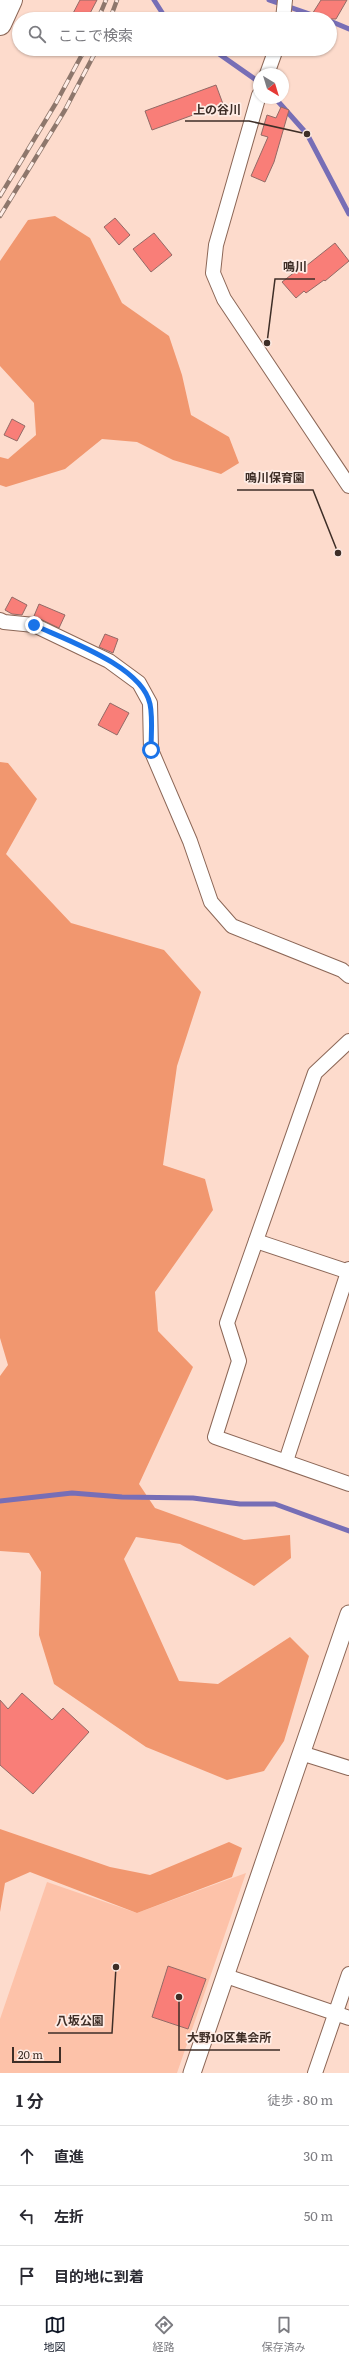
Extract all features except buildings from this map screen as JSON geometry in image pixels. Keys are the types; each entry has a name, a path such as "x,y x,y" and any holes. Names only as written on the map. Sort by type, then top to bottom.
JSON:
{"highway":[{"path":"0,24 11,0"}],"street":[{"path":"284,12 285,0"},
{"path":"269,68 273,56"},
{"path":"257,104 216,245 213,273 224,299 349,486"},
{"path":"0,620 4,622 34,625 109,661 139,683 150,703 151,750 190,841 211,902 232,926 342,970 349,976"},
{"path":"349,1041 316,1073 227,1323 239,1361 215,1438 286,1461 349,1484"},
{"path":"256,1241 349,1271 286,1461"},
{"path":"192,2073 349,1614"},
{"path":"301,1753 349,1768"},
{"path":"315,2073 349,1974"},
{"path":"226,1976 349,2018"}],"shaded area":[{"path":"55,216 90,238 122,303 169,336 182,375 191,415 229,437 239,463 221,474 173,460 137,442 102,439 65,469 6,487 0,485 0,457 8,459 36,435 34,403 0,366 0,261 28,220"},
{"path":"0,762 8,763 37,799 6,854 71,923 164,950 201,992 177,1066 163,1165 205,1179 213,1210 155,1292 158,1331 193,1367 139,1484 155,1508 244,1540 290,1535 291,1558 254,1586 180,1544 136,1537 124,1559 179,1681 218,1684 290,1637 309,1656 284,1741 264,1771 227,1780 146,1747 54,1684 39,1635 41,1572 29,1553 0,1551 0,1376 8,1365 0,1338"},
{"path":"0,1829 110,1867 150,1875 229,1842 242,1848 232,1877 137,1913 30,1872 5,1883 0,1912"},
{"path":"246,1873 177,2073 0,2073 0,2019 47,1882 137,1913"}],"waterway":[{"path":"154,0 162,12"},
{"path":"269,0 304,12"},
{"path":"337,24 349,29"},
{"path":"222,56 253,78"},
{"path":"280,104 307,134 349,214"},
{"path":"0,1501 72,1493 122,1497 193,1498 240,1504 275,1504 349,1531"}],"railway":[{"path":"101,12 106,0"},
{"path":"113,12 117,0"},
{"path":"0,196 56,103 81,56"},
{"path":"0,216 65,110 93,56"}],"place":[{"name":"上の谷川","path":"307,134"},
{"name":"鳴川","path":"267,343"},
{"name":"鳴川保育園","path":"338,553"},
{"name":"八坂公園","path":"116,1967"},
{"name":"大野10区集会所","path":"179,1997"}],"route":[{"path":"34,625 109,661 139,683 150,703 151,750"}]}
